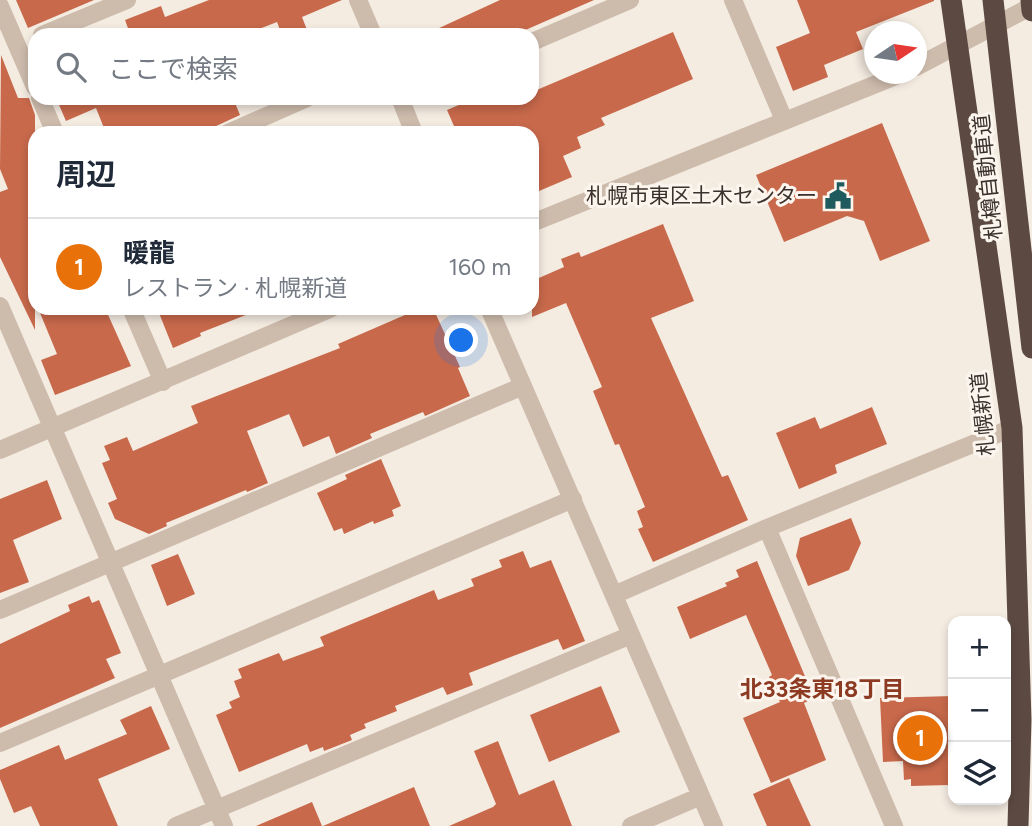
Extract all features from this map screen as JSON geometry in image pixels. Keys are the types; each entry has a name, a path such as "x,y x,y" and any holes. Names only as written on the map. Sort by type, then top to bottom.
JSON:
{"highway":[{"name":"札幌新道","path":"951,0 1012,428 1021,720 1018,826"},
{"name":"札樽自動車道","path":"993,0 1032,348"},
{"path":"1031,0 1032,12"}],"street":[{"path":"59,28 127,0"},
{"path":"358,0 370,28"},
{"path":"539,39 630,0"},
{"path":"733,0 784,120"},
{"path":"0,6 9,39 28,75"},
{"path":"927,62 1032,6"},
{"path":"9,39 28,38"},
{"path":"539,220 876,84"},
{"path":"43,105 52,126"},
{"path":"244,126 291,105"},
{"path":"403,105 411,126"},
{"path":"0,306 224,826"},
{"path":"134,315 163,382"},
{"path":"0,450 316,315"},
{"path":"492,315 714,826"},
{"path":"0,610 523,386"},
{"path":"614,596 767,528 1012,428"},
{"path":"0,743 572,499"},
{"path":"767,528 894,826"},
{"path":"176,826 631,635"},
{"path":"631,826 701,796"}],"building":[{"path":"16,0 94,0 28,28"},
{"path":"209,0 342,0 302,17 306,28 279,28 277,22 262,28 128,28 125,20 161,6 165,17"},
{"path":"500,0 594,0 530,28 439,28"},
{"path":"797,0 934,0 884,21 864,21 864,29 856,32 863,49 824,65 828,77 793,91 776,47 810,33"},
{"path":"673,32 693,79 601,118 605,125 577,137 581,148 563,156 572,177 539,191 539,126 454,126 447,110 459,105 539,105 539,89"},
{"path":"1,55 18,98 28,98 28,105 31,105 35,115 35,126 28,126 28,315 35,315 35,330 0,257 0,192 8,189 0,169"},
{"path":"59,105 236,105 240,115 216,126 103,126 96,108 66,121"},
{"name":"札幌市東区土木センター","path":"882,123 930,241 880,261 864,221 847,216 784,242 756,175"},
{"path":"663,224 694,301 651,318 722,477 728,475 748,520 653,562 638,529 643,527 637,511 645,507 593,391 602,387 566,303 539,314 539,278 564,267 561,259 579,252 581,257"},
{"path":"41,315 108,315 131,366 55,395 41,360 57,354"},
{"path":"160,315 246,315 200,333 201,336 173,348"},
{"path":"405,315 436,315 470,396 425,416 423,412 370,434 372,438 336,454 329,436 303,447 289,414 247,431 268,483 166,523 167,526 149,534 115,519 108,503 117,499 102,463 110,460 104,446 127,437 133,451 198,423 191,406 340,348 338,344"},
{"path":"872,407 887,444 835,465 837,473 799,489 776,433 815,417 820,429"},
{"path":"381,459 401,506 392,510 394,516 374,524 373,521 344,534 342,528 334,531 317,493 347,479 345,475"},
{"path":"47,480 62,519 13,540 29,582 0,593 0,499"},
{"path":"851,518 861,543 849,570 808,586 796,556 800,538"},
{"path":"523,551 530,568 551,560 585,641 563,650 558,639 469,673 473,685 447,695 443,687 395,706 397,711 364,724 366,728 350,735 352,740 324,751 323,747 310,752 307,744 239,772 216,715 232,708 229,702 240,697 234,681 242,678 238,669 279,653 283,661 324,646 320,637 434,590 438,600 474,586 471,579 502,567 499,560"},
{"path":"178,554 195,594 167,606 151,565"},
{"path":"757,561 814,698 804,703 826,760 771,783 743,718 780,702 769,677 772,675 746,615 690,639 677,607 727,586 725,583 739,577 736,570"},
{"path":"89,596 92,603 99,600 121,653 106,659 115,678 0,728 0,644 70,611 68,605"},
{"path":"601,686 620,732 549,762 530,715"},
{"path":"948,696 948,785 911,786 911,779 904,780 903,761 883,762 880,698"},
{"path":"151,706 170,749 98,779 118,826 40,826 31,806 14,813 0,779 0,770 59,745 65,760 127,734 120,720"},
{"path":"498,741 519,795 554,780 572,826 449,826 496,804 474,751"},
{"path":"789,778 811,826 767,826 753,794"},
{"path":"414,787 430,826 323,826"},
{"path":"312,802 322,826 256,826"}],"place":[{"name":"札幌市東区土木センター","path":"838,196"},
{"name":"暖龍","path":"920,738"}],"district":[{"name":"北33条東18丁目","path":"822,689"}]}
